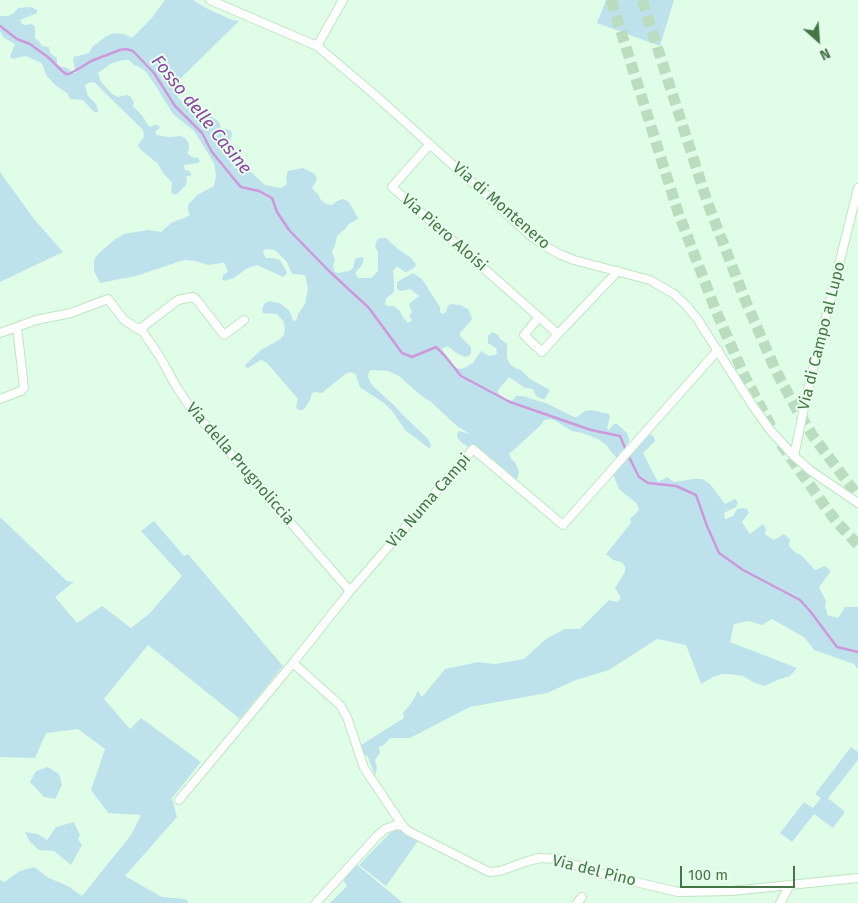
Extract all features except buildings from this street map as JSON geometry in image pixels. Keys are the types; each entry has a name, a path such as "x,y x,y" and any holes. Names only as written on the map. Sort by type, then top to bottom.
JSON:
{"street":[{"name":"Via di Montenero","path":"210,0 317,46 376,95 545,246 574,260 650,280 674,294 698,320 763,421 780,442 811,470 858,503"},
{"path":"317,46 343,0"},
{"name":"Via Piero Aloisi","path":"430,144 392,187 558,334"},
{"name":"Via di Campo al Lupo","path":"794,456 808,389 858,188"},
{"path":"540,317 524,334 542,352 618,271"},
{"path":"140,330 178,300 193,298 224,334 244,320"},
{"name":"Via della Prugnoliccia","path":"0,333 36,320 71,313 108,299 124,320 140,330 160,356 190,407 350,592"},
{"path":"0,399 24,388 17,327"},
{"name":"Via Numa Campi","path":"179,800 350,592 473,449 563,525 718,350"},
{"path":"293,663 340,705 347,717 364,768 403,826"},
{"path":"316,903 385,829 397,825 403,826"},
{"name":"Via del Pino","path":"403,826 408,832 488,872 500,871 540,858 557,859 602,874 678,892 732,891 858,878"},
{"path":"780,903 790,885"}],"shaded area":[{"path":"165,0 193,0 232,20 239,21 179,80 178,87 185,93 177,97 185,102 191,99 197,100 197,103 191,107 193,113 197,114 201,110 207,111 219,122 221,128 230,130 232,133 231,139 225,148 265,185 281,188 287,184 288,171 303,168 315,174 317,179 312,188 326,204 332,205 343,199 349,202 358,219 349,224 337,236 332,252 335,260 333,266 335,272 349,271 353,268 355,259 361,257 364,258 356,275 358,278 371,278 378,271 378,253 375,246 377,240 386,238 416,264 409,271 405,272 397,266 393,271 394,291 386,298 385,304 387,306 394,306 408,323 412,320 409,316 412,312 409,305 419,296 410,289 398,290 397,282 413,273 422,279 440,307 440,312 443,314 451,304 460,305 468,309 472,318 460,333 460,336 471,347 471,354 465,357 447,346 442,349 454,367 460,369 473,363 481,351 489,356 495,355 497,353 496,348 488,343 488,336 492,332 498,335 507,344 507,358 510,364 521,370 530,379 550,390 545,399 542,399 536,396 533,389 525,388 509,377 498,390 498,393 503,398 512,401 516,396 523,396 548,404 574,417 591,410 609,414 607,428 609,430 614,424 617,424 627,433 629,439 629,442 617,458 598,439 572,431 554,420 544,420 540,426 509,454 519,472 515,481 494,460 477,453 457,437 459,431 470,434 458,427 399,376 388,371 371,370 368,376 370,382 428,439 431,445 430,449 405,430 393,412 384,403 361,388 356,375 350,372 322,393 312,393 305,408 298,410 296,407 298,399 267,363 261,360 248,368 245,367 261,350 284,335 284,322 277,314 263,313 264,304 269,301 279,303 289,310 293,320 296,321 298,314 305,304 308,288 305,275 292,274 287,262 274,250 267,249 263,253 266,258 280,260 287,272 283,277 257,265 246,269 234,278 224,281 222,279 223,275 228,272 224,262 208,265 184,260 136,276 100,283 94,271 94,261 99,253 124,234 148,230 161,232 171,223 190,215 188,205 197,195 214,186 216,176 214,163 194,131 175,116 146,72 141,68 129,60 123,60 112,63 98,73 101,82 112,94 118,97 130,96 134,102 133,106 150,127 158,125 160,128 155,132 157,135 181,136 186,139 189,144 187,153 192,157 198,158 200,161 184,165 185,170 189,171 192,175 185,177 187,179 186,185 176,195 173,194 171,192 172,183 158,164 140,149 138,145 144,137 143,130 94,82 88,83 85,86 88,96 95,103 98,112 92,110 83,100 70,99 67,93 55,85 46,75 41,63 26,56 12,59 10,56 15,44 3,37 0,31 0,16 8,16 18,8 31,7 37,10 37,13 20,20 22,24 34,25 35,39 42,46 49,47 50,53 57,58 57,64 76,73 74,57 89,53 92,47 114,33 124,34 132,38 151,19"},
{"path":"606,0 674,0 660,46 597,23"},
{"path":"0,172 34,219 63,252 0,282"},
{"path":"649,433 654,437 655,441 643,453 658,482 667,477 674,482 702,479 710,484 725,504 735,499 738,502 736,507 724,513 725,519 733,516 737,509 747,509 749,513 742,522 750,534 763,524 766,529 765,534 774,540 784,534 790,539 789,546 801,555 815,570 825,566 831,571 819,587 826,601 827,615 838,618 845,607 858,607 858,669 854,664 814,650 805,638 772,619 762,625 748,621 734,624 730,642 797,668 790,676 764,686 743,676 729,674 713,677 701,684 686,645 657,639 609,670 576,680 547,693 470,707 410,738 390,738 384,745 379,747 380,753 375,760 377,768 375,776 361,745 404,718 403,713 418,691 422,697 445,669 478,662 495,664 524,659 546,639 565,629 580,629 609,600 617,602 621,598 615,588 625,572 625,566 606,554 631,523 630,519 639,510 637,504 619,489 613,474"},
{"path":"0,517 67,581 74,582 55,597 77,623 102,606 131,628 150,613 182,576 141,531 154,521 184,556 188,554 283,666 240,719 148,645 104,699 130,729 141,718 201,762 172,798 177,817 125,876 162,897 186,899 189,903 0,903 0,880 4,882 20,871 34,867 49,878 68,886 82,896 131,835 141,815 108,813 91,790 105,749 78,729 46,733 35,758 0,757"},
{"path":"851,747 858,752 858,760 828,798 845,812 833,828 814,814 792,842 780,833 804,802 813,808 821,798 815,794"},
{"path":"48,767 59,774 62,785 55,799 44,797 30,782 36,771"},
{"path":"74,822 80,835 78,839 82,845 71,865 54,851 39,850 30,842 25,832 38,834 47,840 56,827"},
{"path":"396,830 403,831 418,841 386,886 359,865 391,832"},
{"path":"356,864 403,903 330,903 347,886 343,880"}],"waterway":[{"name":"Fosso delle Casine","path":"0,26 17,39 30,44 66,74 91,61 120,50 133,51 154,73 175,106 202,133 212,152 239,185 259,191 272,198 277,212 289,230 369,308 402,353 412,357 436,347 461,376 510,402 591,430 620,436 626,450"},
{"name":"Fosso delle Casine","path":"628,455 639,477 648,483 676,486 696,495 719,553 743,570 800,600 837,647 858,652"}],"tunnel":[{"path":"611,0 678,212 716,311 744,375 773,430"},
{"path":"642,0 708,204 746,302 776,371 813,436 858,496"},
{"path":"781,444 836,521 858,545"}]}
